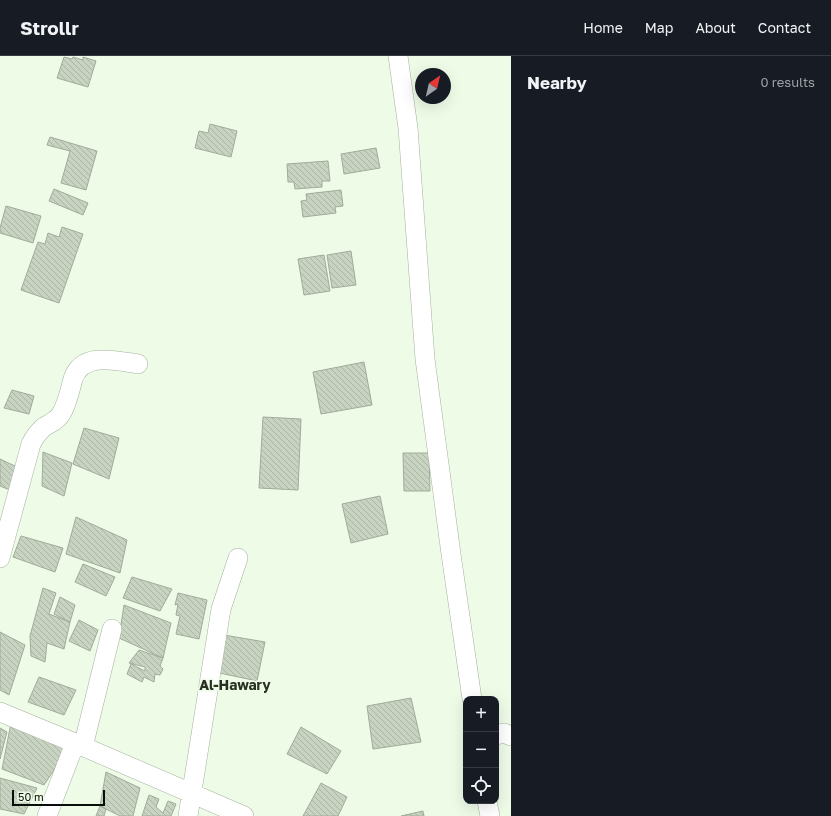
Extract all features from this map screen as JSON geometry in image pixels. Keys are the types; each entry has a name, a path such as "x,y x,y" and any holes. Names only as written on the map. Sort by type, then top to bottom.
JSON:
{"street":[{"path":"398,56 408,128 425,359 472,696"},
{"path":"0,558 31,444 38,433 55,421 62,412 74,376 85,364 93,361 100,360 138,364"},
{"path":"188,816 221,609 238,558"},
{"path":"47,816 79,745 112,629"},
{"path":"0,712 244,816"},
{"path":"499,734 504,733 511,736"},
{"path":"488,804 490,816"}],"building":[{"path":"64,57 72,59 73,57 83,60 83,57 96,61 88,87 57,78"},
{"path":"210,124 237,131 231,157 195,148 199,131 208,133"},
{"path":"50,137 97,151 86,190 61,183 70,151 47,145"},
{"path":"376,148 380,168 344,174 341,154"},
{"path":"328,161 330,181 322,181 322,187 295,189 294,182 288,182 287,164"},
{"path":"54,189 88,203 83,215 49,201"},
{"path":"341,190 343,206 335,207 336,213 303,217 301,201 307,200 306,194"},
{"path":"6,206 41,216 33,243 0,233"},
{"path":"62,227 83,234 59,303 21,290 38,242 45,244 48,233 59,237"},
{"path":"351,251 356,285 332,288 327,255"},
{"path":"324,255 330,291 304,295 298,259"},
{"path":"364,362 372,405 321,414 313,372"},
{"path":"12,390 34,396 29,414 4,408"},
{"path":"263,417 301,419 298,490 259,488"},
{"path":"84,428 119,438 109,479 73,464"},
{"path":"43,452 72,463 64,496 42,486"},
{"path":"403,453 429,453 430,491 404,491"},
{"path":"0,459 17,467 10,490 0,486"},
{"path":"380,496 388,534 351,543 342,504"},
{"path":"76,517 127,540 120,573 66,554"},
{"path":"21,536 63,548 55,572 13,557"},
{"path":"83,564 115,577 106,596 75,582"},
{"path":"132,577 172,589 160,611 123,598"},
{"path":"43,588 56,593 49,614 70,622 64,649 47,643 45,662 31,656 30,636"},
{"path":"178,593 207,600 199,639 176,634 180,616 176,615 178,604 175,605"},
{"path":"60,597 75,605 70,622 54,614"},
{"path":"124,605 171,623 163,658 119,638"},
{"path":"79,620 98,630 90,651 69,641"},
{"path":"0,632 25,645 9,695 0,690"},
{"path":"224,635 265,642 257,681 215,672"},
{"path":"139,650 163,658 160,666 163,669 160,675 155,674 154,682 144,677 142,682 127,674 131,664 145,671 145,667 129,663"},
{"path":"39,677 76,690 64,715 28,702"},
{"path":"411,698 421,742 373,749 367,706"},
{"path":"11,723 68,749 44,785 2,769"},
{"path":"301,727 341,751 327,774 287,754"},
{"path":"0,728 7,732 0,759"},
{"path":"106,772 140,788 133,816 120,816 100,806"},
{"path":"0,778 37,788 24,814 0,809"},
{"path":"321,783 347,797 338,816 303,816"},
{"path":"149,795 159,799 156,807 163,813 168,801 176,804 171,816 142,816"},
{"path":"100,806 106,809 104,816 96,816"},
{"path":"423,811 424,816 401,816"}],"district":[{"name":"Al-Hawary","path":"235,685"}]}
